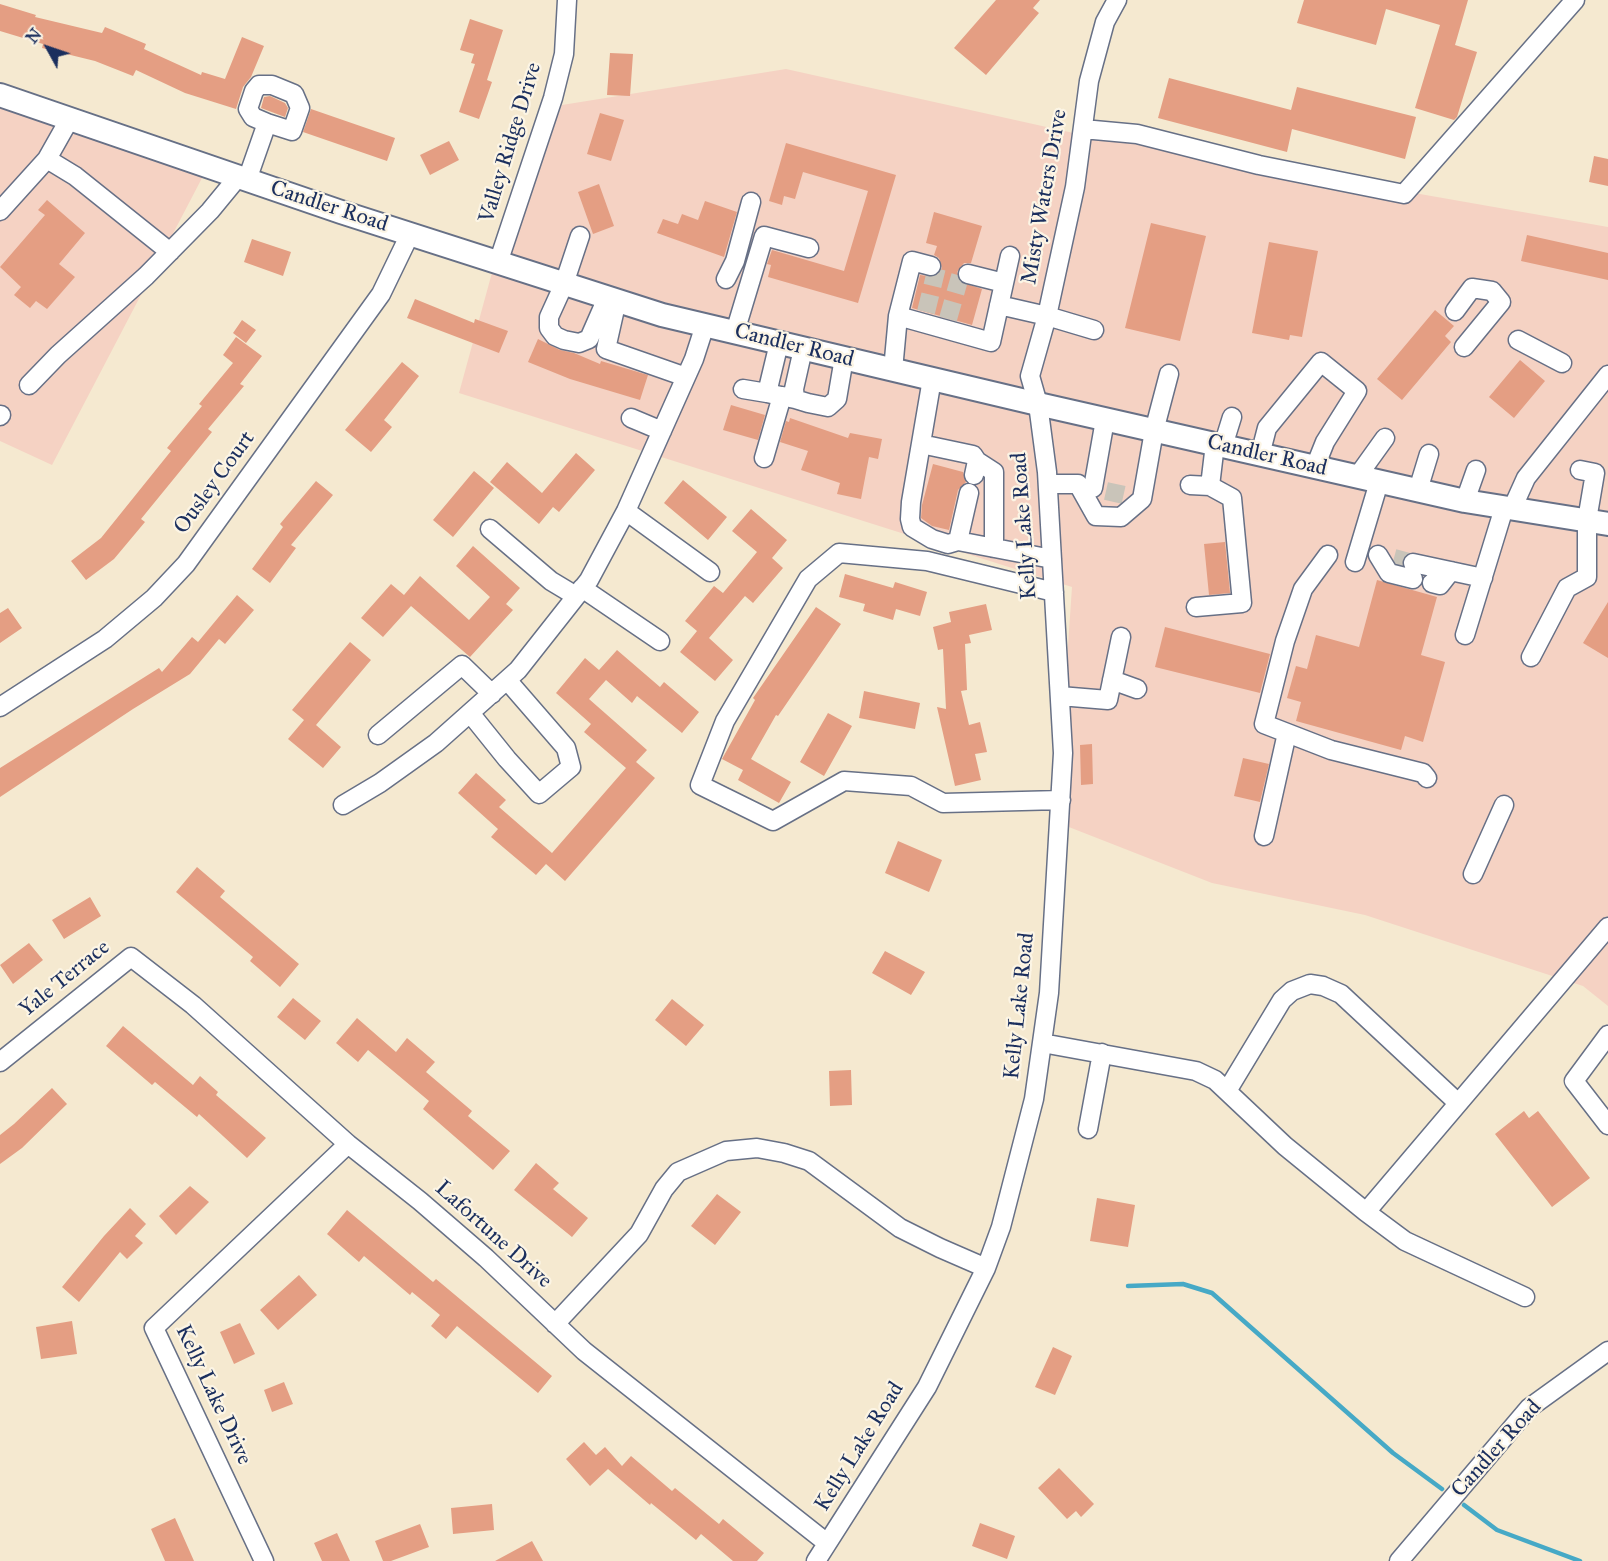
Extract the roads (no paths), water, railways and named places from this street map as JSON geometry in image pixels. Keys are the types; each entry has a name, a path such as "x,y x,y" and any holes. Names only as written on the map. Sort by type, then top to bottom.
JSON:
{"main road":[{"name":"Candler Road","path":"0,95 242,179 662,315 1379,482 1465,501 1598,522"}],"street":[{"name":"Valley Ridge Drive","path":"498,263 554,98 564,54 567,0"},
{"name":"Misty Waters Drive","path":"1038,404 1030,376 1047,316 1075,187 1089,81 1105,22 1117,0"},
{"path":"1083,129 1137,134 1259,165 1404,194 1575,0"},
{"path":"1,209 46,159 69,120"},
{"path":"29,385 58,355 146,276 242,179 267,123"},
{"path":"46,159 75,176 170,252"},
{"path":"749,285 721,278 735,261 751,202"},
{"name":"Ousley Court","path":"0,707 105,639 154,598 186,564 381,294 410,234"},
{"path":"580,236 564,284 549,317 549,328 555,336 564,340 579,343 589,339 612,299"},
{"path":"735,332 764,236 809,248"},
{"path":"898,316 924,318 947,324 991,342 1010,256"},
{"path":"893,370 898,316 912,261 931,266"},
{"path":"968,274 1004,283"},
{"path":"1455,310 1473,288 1492,291 1502,302 1464,347"},
{"path":"612,299 606,349 686,377"},
{"path":"999,305 1094,330"},
{"path":"343,806 436,743 492,694 518,670 589,580 626,511 686,377 705,325"},
{"path":"1518,340 1562,363"},
{"path":"764,458 781,396 779,343"},
{"path":"781,396 794,389 803,349"},
{"path":"743,389 828,407 837,399 843,358"},
{"path":"1260,455 1267,428 1322,362 1357,391 1325,442 1315,467"},
{"path":"1106,420 1096,516 1121,517 1142,499 1154,431 1169,374"},
{"path":"1465,635 1508,508 1526,478 1608,375"},
{"path":"932,379 911,502 912,526 932,539 948,544 958,541 1052,559"},
{"name":"Kelly Lake Road","path":"816,1561 927,1387 986,1268 1001,1227 1034,1099 1049,993 1063,753 1048,484 1038,404"},
{"path":"1210,486 1219,445 1232,417"},
{"path":"631,418 662,431"},
{"path":"1357,477 1385,438"},
{"path":"921,444 973,455 975,468 994,472 994,548"},
{"path":"1418,490 1429,454"},
{"path":"1465,501 1476,470"},
{"path":"1531,657 1567,588 1587,577 1598,522 1595,473 1580,470"},
{"path":"1379,482 1357,556 1386,557 1389,573 1451,572 1483,578"},
{"path":"1048,484 1100,489 1142,499"},
{"path":"1190,485 1210,486 1232,498 1242,603 1196,606"},
{"path":"958,541 969,493"},
{"path":"626,511 710,572"},
{"path":"490,530 551,580 579,592 660,641"},
{"path":"1054,592 927,561 839,553 808,579 725,721 700,785 774,821 843,781 911,786 943,802 1061,800"},
{"path":"1328,555 1303,589 1285,641 1264,724 1331,750 1423,773 1427,778"},
{"path":"1432,583 1440,585 1451,572"},
{"path":"1060,696 1108,699 1121,637"},
{"path":"378,735 462,665 492,694"},
{"path":"470,713 539,794 571,767 566,748 507,680"},
{"path":"1112,680 1137,689"},
{"path":"1264,836 1287,733"},
{"path":"1473,874 1504,805"},
{"path":"1366,1212 1608,927"},
{"name":"Yale Terrace","path":"0,1062 131,957"},
{"name":"Lafortune Drive","path":"131,957 193,1005 348,1144 478,1251 584,1351 827,1543"},
{"path":"1227,1091 1282,1000 1292,991 1310,984 1323,986 1341,994 1458,1103"},
{"path":"1608,1035 1574,1081 1608,1125"},
{"path":"1042,1043 1196,1071 1215,1080 1286,1146 1366,1212 1405,1240 1526,1297"},
{"path":"1088,1129 1102,1053"},
{"name":"Kelly Lake Drive","path":"264,1561 154,1328 348,1144"},
{"path":"555,1324 639,1234 664,1189 678,1172 726,1151 757,1148 809,1161 900,1228 986,1268"},
{"name":"Candler Road","path":"1399,1561 1529,1408 1608,1351"}],"waterway":[{"path":"1128,1286 1183,1284 1212,1293 1393,1453 1442,1489"},
{"path":"1464,1505 1497,1530 1580,1561"}],"tunnel":[{"path":"926,312 937,267"},
{"path":"948,319 961,273"},
{"path":"1106,491 1124,495"},
{"path":"1394,558 1413,563"}]}
